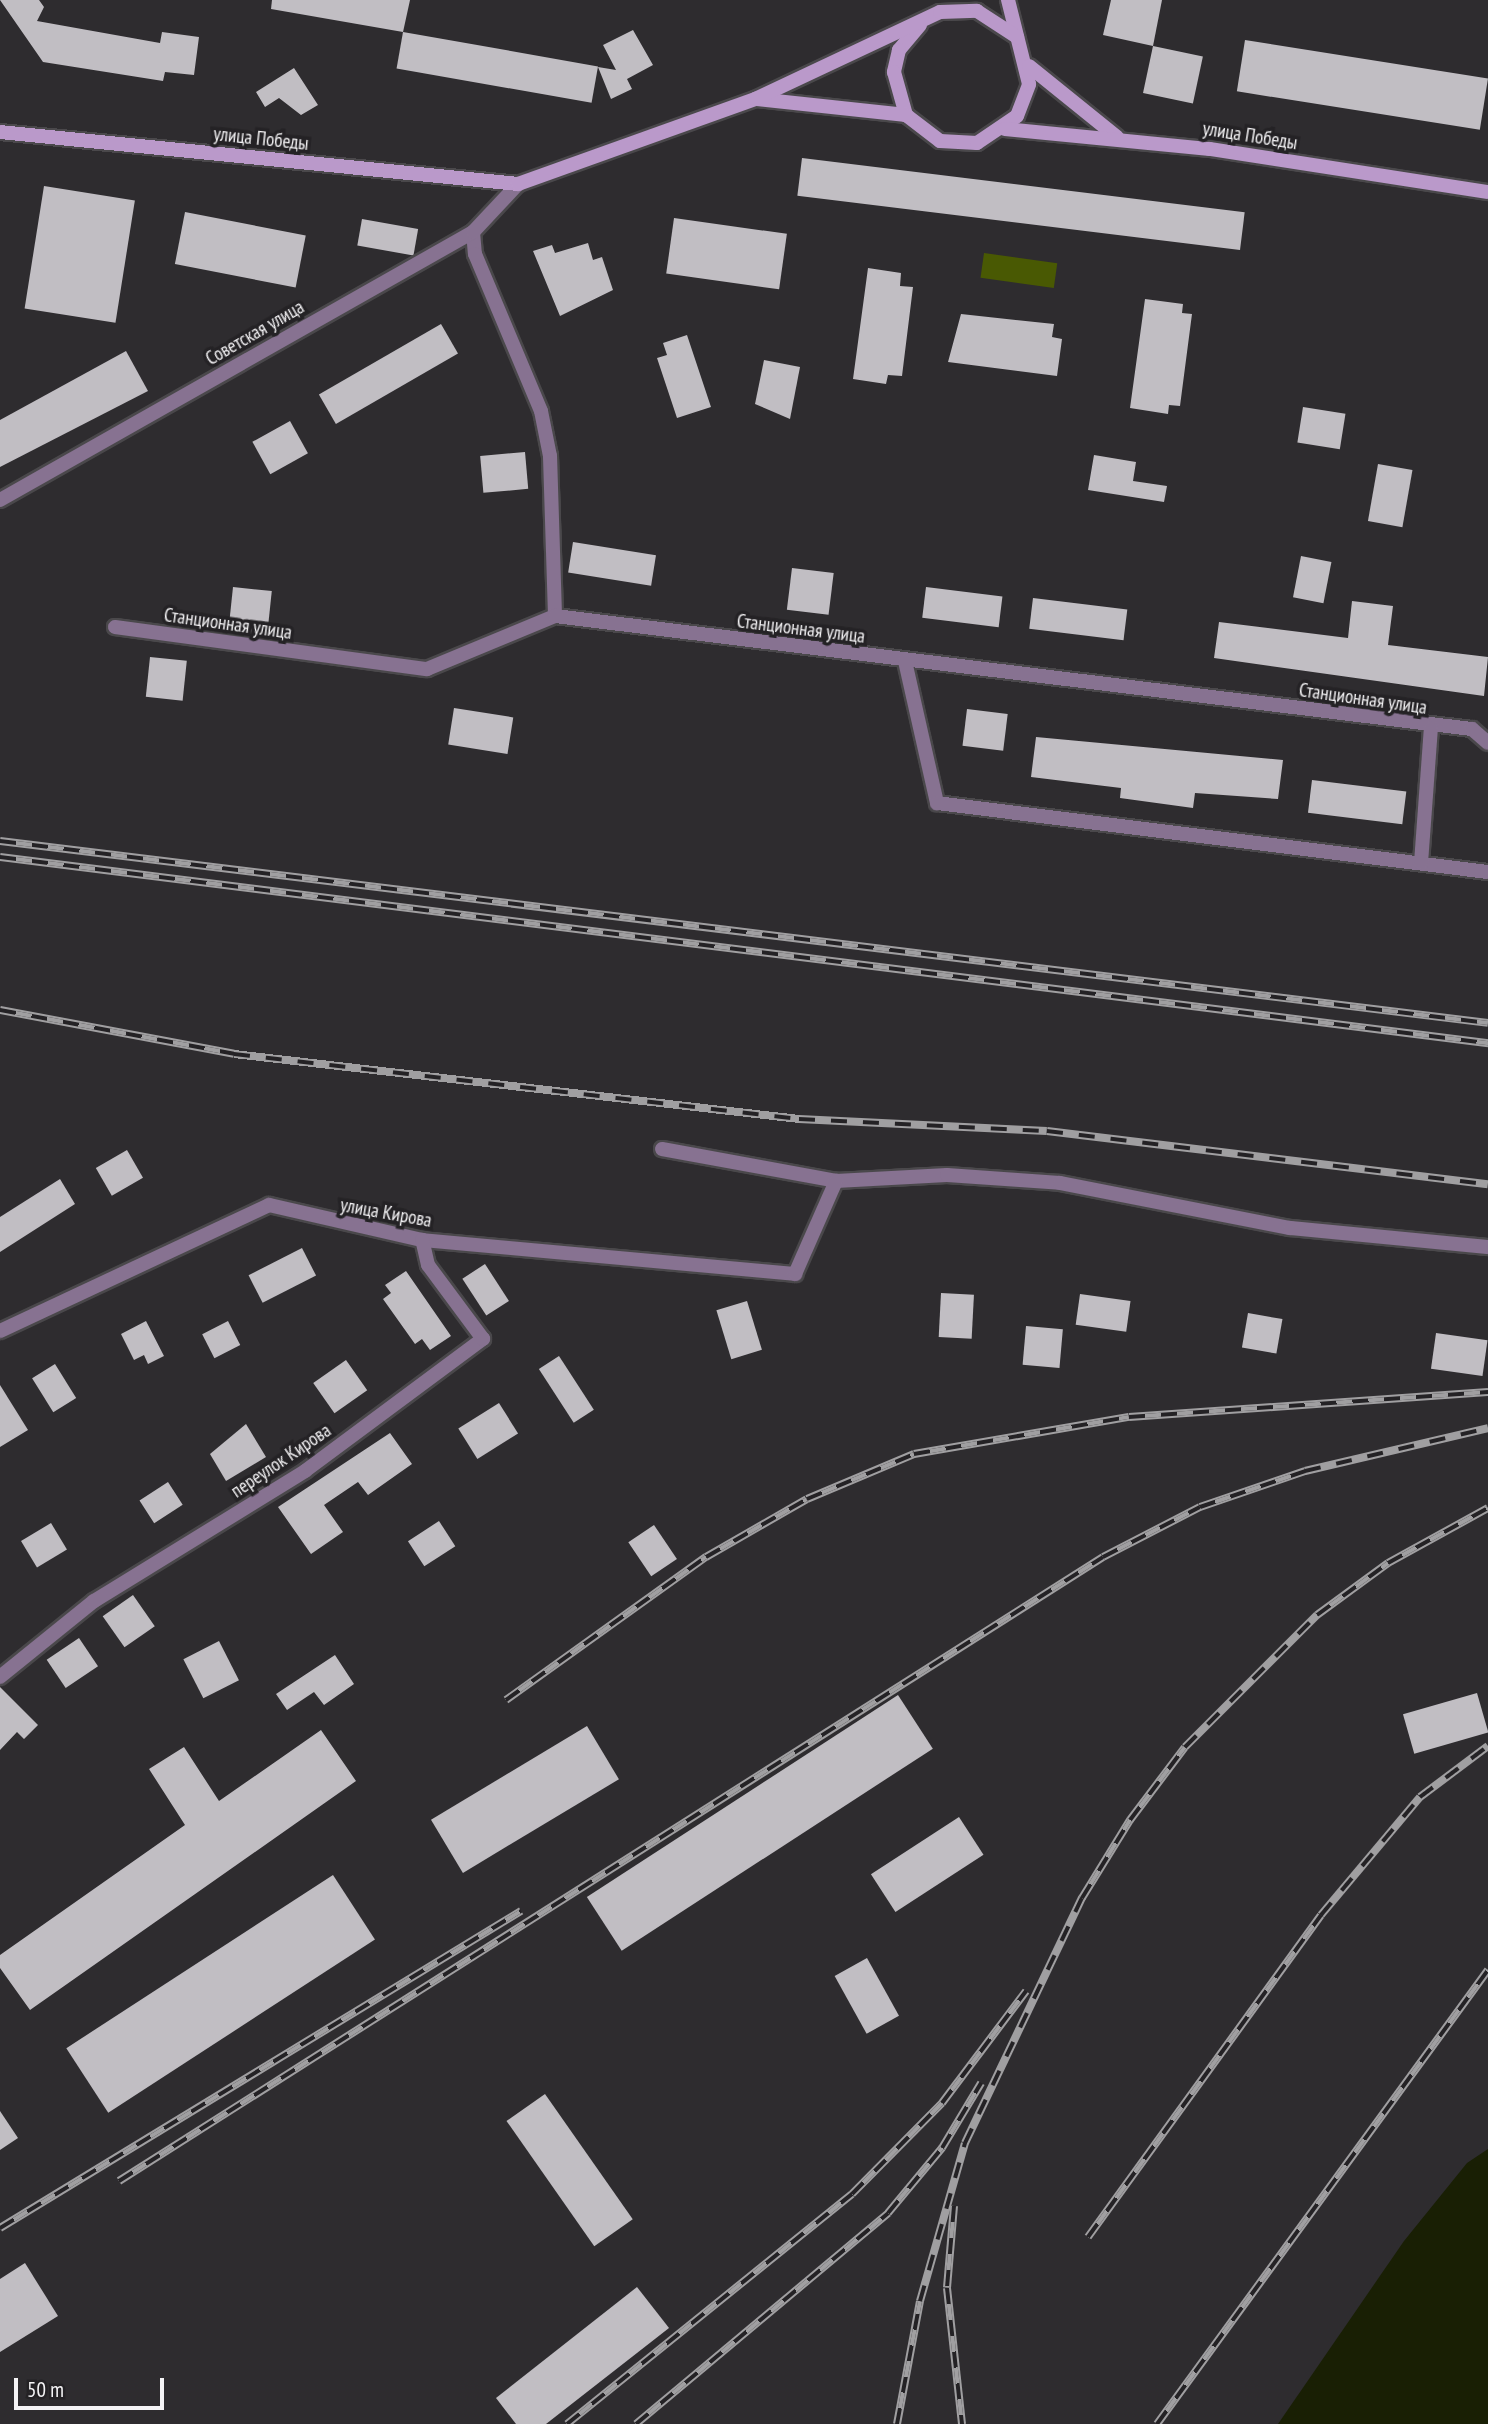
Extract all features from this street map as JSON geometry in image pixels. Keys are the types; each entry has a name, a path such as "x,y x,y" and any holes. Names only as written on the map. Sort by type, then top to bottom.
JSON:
{"street":[{"path":"1008,0 1017,37 1029,66 1118,138"},
{"path":"518,184 755,99 958,5 988,16 1017,37"},
{"path":"929,18 905,41 894,72 906,115 920,130 951,144 977,143 1005,129 1025,101 1029,66"},
{"path":"755,99 906,115"},
{"name":"улица Победы","path":"1005,129 1118,138 1488,192"},
{"name":"улица Победы","path":"0,132 518,184"},
{"name":"Советская улица","path":"0,500 473,232 518,184"},
{"path":"473,232 475,254 541,411 550,456 555,616"},
{"name":"Станционная улица","path":"115,627 428,669 555,616 1431,728 1472,729 1488,743"},
{"path":"905,661 937,803 1488,872"},
{"path":"1422,863 1431,728"},
{"path":"662,1149 835,1181 947,1175 1060,1183 1290,1228 1488,1247"},
{"name":"улица Кирова","path":"0,1331 269,1205 422,1240 795,1274 835,1181"},
{"name":"переулок Кирова","path":"0,1677 94,1601 305,1471 483,1339 428,1265 422,1240"}],"green space":[{"path":"984,253 1057,263 1054,288 981,278"}],"shaded area":[{"path":"1488,2149 1488,2424 1278,2424 1404,2241 1467,2163"}],"building":[{"path":"0,0 39,0 44,7 37,21 160,43 162,32 199,37 194,75 165,72 163,81 43,62"},
{"path":"272,0 410,0 403,32 271,9"},
{"path":"1111,0 1162,0 1153,46 1103,35"},
{"path":"633,30 653,65 627,79 632,89 611,99 598,67 616,70 603,45"},
{"path":"403,32 598,66 592,103 397,68"},
{"path":"1245,40 1488,78 1480,130 1237,91"},
{"path":"1153,46 1203,57 1193,104 1143,93"},
{"path":"294,68 318,105 301,115 279,98 265,107 256,92"},
{"path":"802,158 1245,212 1240,250 797,196"},
{"path":"44,186 135,200 115,323 25,308"},
{"path":"185,212 306,235 296,287 175,264"},
{"path":"674,218 787,234 779,289 666,273"},
{"path":"362,219 418,229 413,255 357,246"},
{"path":"588,243 593,260 602,257 613,290 560,316 533,251 552,245 555,253"},
{"path":"868,268 901,273 900,286 913,287 902,376 888,375 886,384 853,379"},
{"path":"1145,299 1183,304 1182,313 1192,314 1180,406 1169,405 1168,414 1130,408"},
{"path":"961,314 1054,324 1052,337 1062,339 1057,376 948,362"},
{"path":"441,324 458,353 336,424 319,394"},
{"path":"687,335 711,407 677,418 657,358 667,355 663,343"},
{"path":"126,351 148,391 0,467 0,420"},
{"path":"764,360 800,367 790,419 755,404"},
{"path":"1303,407 1345,414 1340,449 1297,443"},
{"path":"290,421 308,453 270,474 252,442"},
{"path":"525,452 528,489 483,493 480,456"},
{"path":"1094,455 1136,462 1133,481 1167,486 1164,502 1088,490"},
{"path":"1378,464 1412,470 1402,527 1368,521"},
{"path":"573,542 656,555 651,586 568,573"},
{"path":"1301,556 1331,562 1323,603 1293,597"},
{"path":"792,568 834,573 829,615 787,610"},
{"path":"233,587 272,591 267,636 228,632"},
{"path":"926,587 1002,596 999,627 922,618"},
{"path":"1033,598 1127,610 1124,640 1029,629"},
{"path":"1352,601 1393,606 1388,645 1488,657 1484,696 1214,658 1219,622 1348,638"},
{"path":"150,657 187,661 183,701 146,697"},
{"path":"454,708 513,717 507,754 448,745"},
{"path":"967,709 1008,714 1003,751 962,746"},
{"path":"1036,737 1283,760 1278,799 1195,793 1193,808 1120,798 1121,788 1031,777"},
{"path":"1312,780 1406,792 1402,824 1308,813"},
{"path":"127,1150 143,1178 112,1196 96,1168"},
{"path":"60,1179 75,1204 0,1252 0,1217"},
{"path":"302,1248 316,1276 263,1303 249,1275"},
{"path":"485,1264 509,1301 486,1316 462,1279"},
{"path":"406,1271 451,1336 430,1350 422,1339 415,1344 383,1299 391,1293 385,1285"},
{"path":"941,1293 974,1295 972,1339 939,1337"},
{"path":"1080,1294 1131,1301 1126,1332 1076,1325"},
{"path":"747,1301 762,1350 731,1359 716,1310"},
{"path":"1248,1313 1282,1319 1276,1354 1242,1347"},
{"path":"146,1321 164,1356 148,1364 144,1355 134,1360 121,1334"},
{"path":"228,1321 240,1345 214,1358 202,1334"},
{"path":"1026,1326 1063,1329 1059,1368 1023,1365"},
{"path":"1436,1333 1487,1340 1482,1376 1431,1369"},
{"path":"559,1356 594,1410 574,1423 539,1369"},
{"path":"346,1360 367,1390 334,1413 313,1383"},
{"path":"55,1364 76,1398 53,1412 32,1378"},
{"path":"0,1385 28,1430 0,1447"},
{"path":"499,1403 518,1434 477,1459 458,1428"},
{"path":"246,1424 266,1457 226,1481 210,1454"},
{"path":"390,1433 412,1464 368,1495 358,1482 324,1505 343,1532 311,1554 278,1507"},
{"path":"168,1482 183,1505 154,1523 139,1501"},
{"path":"439,1521 455,1546 424,1566 408,1541"},
{"path":"51,1523 67,1550 37,1568 21,1541"},
{"path":"654,1525 677,1559 651,1576 628,1542"},
{"path":"133,1595 155,1626 124,1647 103,1616"},
{"path":"79,1638 98,1666 66,1688 47,1660"},
{"path":"219,1641 239,1680 203,1698 183,1659"},
{"path":"335,1655 354,1684 324,1705 314,1692 287,1710 276,1694"},
{"path":"0,1687 38,1725 24,1739 17,1732 0,1750"},
{"path":"1477,1693 1488,1732 1414,1754 1403,1714"},
{"path":"898,1695 933,1749 622,1951 587,1897"},
{"path":"587,1726 619,1779 463,1873 431,1820"},
{"path":"321,1730 356,1781 30,2010 0,1968 0,1955 185,1825 149,1769 184,1747 219,1801"},
{"path":"959,1817 984,1855 895,1912 871,1874"},
{"path":"333,1875 375,1940 108,2113 66,2048"},
{"path":"867,1958 899,2016 867,2034 835,1976"},
{"path":"545,2094 633,2219 594,2246 506,2121"},
{"path":"0,2111 18,2138 0,2150"},
{"path":"25,2263 58,2316 0,2352 0,2279"},
{"path":"637,2287 669,2328 546,2424 516,2424 496,2398"}],"railway":[{"path":"0,841 1488,1023"},
{"path":"0,857 1488,1043"},
{"path":"0,1010 234,1054 799,1119 1047,1131 1488,1184"},
{"path":"506,1700 706,1557 807,1499 914,1454 1129,1417 1488,1392"},
{"path":"119,2181 1103,1557 1200,1507 1305,1471 1488,1428"},
{"path":"897,2424 920,2301 965,2143 1082,1898 1130,1820 1185,1747 1317,1615 1388,1563 1488,1508"},
{"path":"1088,2237 1321,1915 1420,1797 1488,1746"},
{"path":"0,2228 521,1911"},
{"path":"1157,2424 1488,1970"},
{"path":"567,2424 852,2194 942,2103 1026,1991"},
{"path":"636,2424 888,2213 942,2148 981,2083"},
{"path":"954,2206 947,2288 962,2424"}]}
